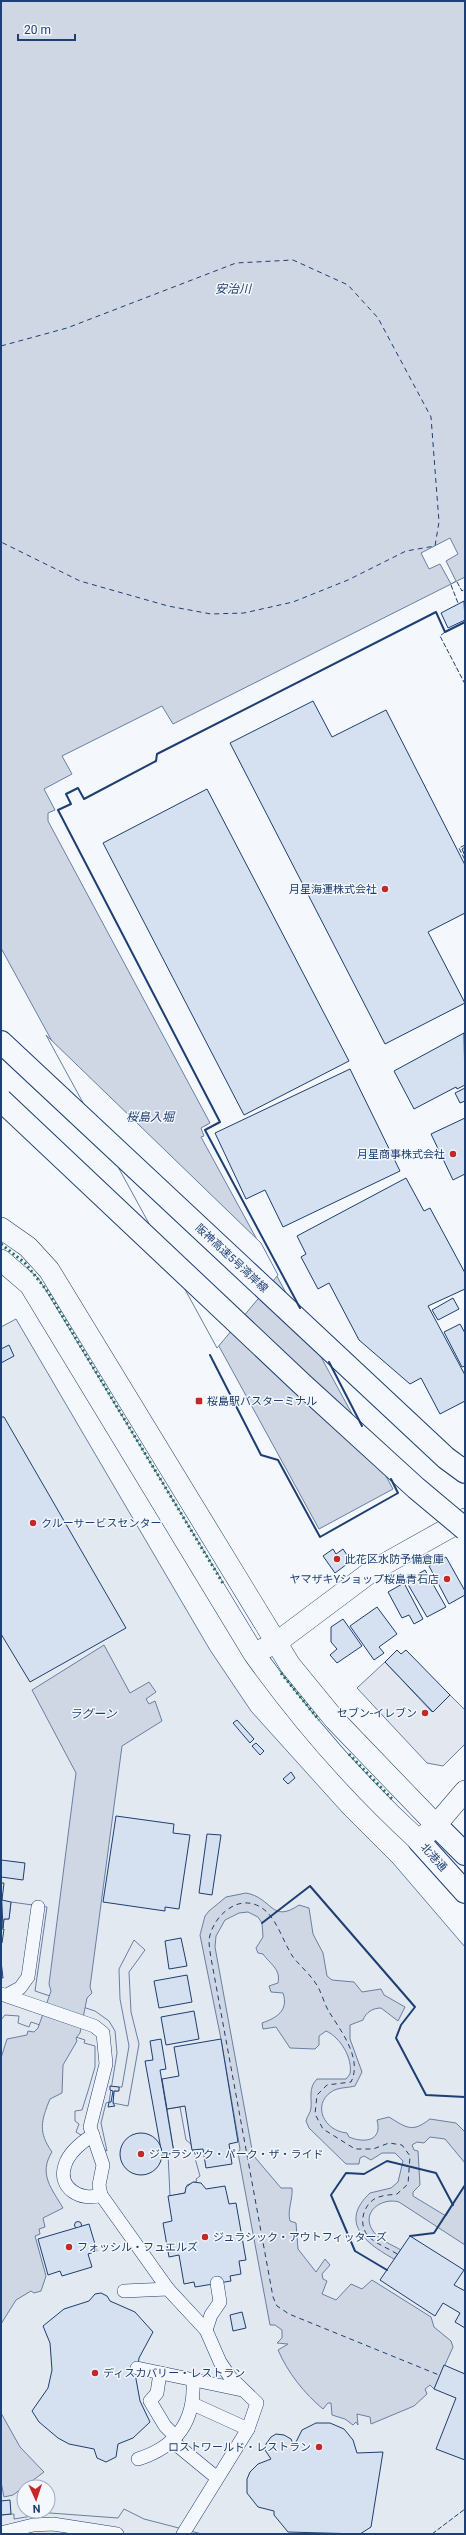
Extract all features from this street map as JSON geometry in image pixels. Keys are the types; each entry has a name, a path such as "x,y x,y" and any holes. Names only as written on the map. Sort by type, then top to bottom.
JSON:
{"main road":[{"name":"阪神高速5号湾岸線","path":"1,1042 440,1452 465,1472"},
{"path":"1,1100 308,1389 416,1488 465,1529"},
{"name":"北港通","path":"436,1825 465,1854"},
{"name":"北港通","path":"419,1841 465,1892"}],"street":[{"path":"1,1228 28,1247 50,1270 290,1665 335,1720 436,1825"},
{"path":"1,1260 30,1285 254,1654 283,1694 336,1756 386,1811 419,1841 436,1825 465,1791"},
{"path":"254,1654 276,1643 372,1571 465,1519"},
{"path":"4,1994 20,1988 28,1977 38,1907"},
{"path":"4,1994 94,2026 103,2032 106,2064 90,2127 103,2168 99,2185 101,2195 168,2290 206,2330 220,2362 242,2390 257,2403 248,2429 183,2534"},
{"path":"93,2135 68,2158 63,2170 64,2177 70,2189 81,2197 101,2195"},
{"path":"206,2330 210,2315 220,2302 217,2283"},
{"path":"124,2291 168,2290"},
{"path":"137,2368 193,2382 242,2390"},
{"path":"160,2373 160,2383 150,2401 174,2439 218,2478"},
{"path":"138,2459 161,2449 174,2439 189,2416 192,2404 193,2382"},
{"path":"192,2404 248,2429"},
{"path":"1,2533 33,2525 54,2524 117,2534"}],"shaded area":[{"path":"16,1319 210,1650 251,1711 343,1813 393,1863 465,1947 465,2534 1,2534 1,1327"},
{"path":"385,1662 432,1712 450,1695 465,1710 465,1744 443,1766 427,1763 357,1688"},
{"path":"11,1902 47,1907 35,1991 95,2011 109,2021 115,2031 117,2053 109,2102 106,2103 101,2123 107,2151 76,2132 79,2124 75,2121 75,2111 82,2110 88,2091 95,2067 95,2046 84,2043 85,2040 31,2022 29,2027 18,2023 19,2016 5,2015 1,2020 1,1942 4,1919 9,1919"},
{"path":"134,1940 145,1950 129,1972 131,2012 139,2044 128,2106 113,2103 114,2091 118,2091 119,2087 122,2087 129,2046 120,1999 119,1969"},
{"path":"180,2107 186,2140 191,2144 200,2176 196,2179 197,2181 187,2185 185,2193 170,2196 168,2154 174,2153 167,2109"},
{"path":"124,2509 144,2519 202,2534 1,2534 1,2515 14,2514 14,2519 56,2519 56,2513 118,2518"}],"water":[{"name":"安治川","path":"1,1 465,1 465,577 173,724 162,706 62,756 72,774 44,789 55,810 48,813 48,821 210,1123 201,1128 204,1136 201,1137 393,1489 319,1529 1,948"},
{"name":"ラグーン","path":"104,1645 130,1693 149,1682 156,1692 146,1699 149,1704 155,1701 162,1721 122,1746 90,1987 92,1993 87,1998 80,2033 76,2038 77,2041 63,2065 62,2093 50,2099 42,2126 45,2138 52,2152 46,2167 46,2174 51,2188 63,2208 43,2218 45,2227 39,2229 40,2234 35,2236 46,2276 41,2291 34,2293 31,2291 16,2300 1,2324 1,2058 7,2039 27,2035 28,2031 34,2032 38,2028 51,1991 49,1984 76,1773 32,1690"},
{"path":"246,1893 262,1900 277,1911 283,1912 299,1905 309,1908 313,1934 323,1953 327,1976 332,1980 354,1982 362,1992 381,1989 384,1995 405,2007 398,2021 381,2008 378,2008 368,2013 363,2020 350,2025 350,2039 362,2072 355,2086 337,2089 325,2097 322,2104 322,2110 323,2117 327,2123 332,2128 347,2133 349,2137 360,2140 366,2140 374,2137 377,2133 377,2120 389,2117 400,2124 410,2127 419,2126 430,2119 456,2123 465,2132 465,2163 445,2139 430,2137 424,2143 417,2142 412,2145 414,2150 418,2151 420,2185 413,2192 413,2196 446,2216 465,2185 465,2245 399,2202 392,2201 380,2204 371,2212 369,2218 370,2224 378,2237 401,2250 394,2259 374,2247 360,2232 356,2223 356,2214 361,2204 370,2193 391,2188 398,2182 403,2161 395,2153 382,2153 371,2160 364,2156 360,2158 359,2164 346,2164 309,2128 306,2121 311,2110 311,2089 314,2082 317,2079 346,2079 350,2074 347,2055 341,2043 326,2031 319,2036 319,2045 315,2049 290,2048 276,2027 263,2029 262,2023 272,2019 283,2009 284,1999 283,1993 271,1992 269,1986 278,1983 278,1974 263,1954 258,1953 256,1948 263,1937 262,1923 258,1917 248,1912 239,1913 225,1920 216,1936 215,1947 253,2155 281,2188 292,2188 289,2217 290,2221 296,2223 298,2249 316,2272 325,2259 330,2265 322,2274 323,2279 327,2281 322,2294 336,2300 351,2284 362,2289 372,2280 431,2317 434,2327 451,2341 453,2347 434,2389 430,2385 425,2389 427,2394 414,2406 371,2424 370,2417 357,2414 358,2425 356,2422 353,2425 345,2419 332,2415 331,2403 328,2403 323,2409 316,2403 292,2375 278,2350 288,2344 277,2343 282,2338 282,2330 275,2325 270,2325 238,2153 240,2149 221,2039 200,1935 205,1916 209,1911 226,1897"},
{"path":"1,2413 20,2447 44,2472 35,2479 16,2479 16,2493 13,2495 4,2497 1,2482"}],"pier":[{"path":"450,538 458,554 446,561 456,581 451,584 440,564 429,569 421,553"},
{"path":"46,1035 261,1243 278,1275 217,1348"}],"building":[{"path":"464,601 465,620 448,628 441,613"},
{"name":"月星海運株式会社","path":"313,701 332,737 386,710 465,865 465,913 428,932 465,1003 385,1044 230,743"},
{"name":"月星海運株式会社","path":"207,789 349,1061 244,1115 103,843"},
{"path":"465,847 465,856 462,849"},
{"path":"464,1033 465,1085 457,1089 456,1087 414,1109 394,1071"},
{"path":"350,1069 400,1171 283,1227 265,1190 246,1199 215,1133"},
{"path":"465,1088 465,1101 460,1103 455,1093"},
{"name":"月星商事株式会社","path":"465,1118 465,1174 453,1180 431,1134"},
{"path":"406,1178 424,1211 430,1208 465,1273 465,1289 428,1306 465,1375 465,1401 440,1414 421,1378 410,1384 359,1340 329,1283 318,1289 301,1257 306,1254 297,1236"},
{"path":"453,1298 459,1309 438,1320 432,1310"},
{"path":"460,1324 465,1333 465,1366 462,1367 444,1332"},
{"path":"9,1345 14,1356 1,1363 1,1349"},
{"name":"クルーサービスセンター","path":"1,1417 4,1417 126,1628 30,1682 1,1634"},
{"name":"此花区水防予備倉庫","path":"333,1549 336,1554 343,1549 351,1561 335,1573 323,1556"},
{"name":"ヤマザキYショップ桜島青石店","path":"446,1557 465,1591 465,1595 449,1604 429,1566"},
{"path":"425,1570 446,1607 427,1617 406,1581"},
{"path":"404,1583 423,1619 414,1624 409,1615 402,1618 388,1592"},
{"path":"377,1607 397,1634 379,1647 384,1653 374,1660 350,1626"},
{"path":"343,1619 362,1646 337,1663 330,1655 337,1649 331,1642 331,1627"},
{"path":"397,1650 401,1654 406,1650 450,1695 433,1712 385,1662"},
{"path":"237,1720 254,1739 250,1743 233,1723"},
{"path":"256,1743 264,1751 260,1755 252,1746"},
{"path":"291,1772 295,1778 288,1784 283,1779"},
{"path":"116,1816 174,1824 173,1833 190,1835 179,1909 165,1907 165,1911 103,1902"},
{"path":"207,1834 221,1835 212,1895 199,1893"},
{"path":"1,1860 25,1863 23,1880 1,1877"},
{"path":"1,1883 4,1883 2,1900 11,1902 9,1919 4,1919 3,1928"},
{"path":"1,1929 4,1929 2,1943 1,1942"},
{"path":"181,1938 187,1966 169,1969 165,1941"},
{"path":"1,1961 3,1978 1,1978"},
{"path":"187,1975 192,2002 159,2008 154,1981"},
{"path":"194,2011 199,2039 166,2045 161,2017"},
{"path":"161,2039 166,2069 160,2070 174,2153 162,2155 145,2061 153,2060 150,2041"},
{"path":"221,2039 238,2142 229,2144 232,2164 206,2168 203,2149 192,2150 185,2106 167,2109 162,2079 179,2076 174,2047"},
{"path":"110,2086 119,2087 119,2091 114,2091 113,2103 115,2106 108,2107 109,2102 111,2102 113,2091 110,2090"},
{"path":"137,2133 145,2133 153,2136 159,2142 162,2154 159,2166 153,2172 145,2175 137,2175 129,2172 123,2166 120,2158 120,2150 123,2142 129,2136"},
{"path":"193,2182 201,2183 206,2189 225,2186 229,2204 236,2203 246,2260 239,2261 241,2274 230,2276 231,2281 195,2287 194,2282 184,2284 179,2255 169,2257 163,2223 172,2221 168,2196 185,2193 186,2187"},
{"path":"78,2221 81,2222 81,2228 78,2229 75,2228 74,2225 75,2222"},
{"path":"89,2224 97,2251 88,2254 92,2267 62,2276 60,2271 48,2275 38,2239"},
{"path":"410,2236 464,2270 454,2285 465,2291 465,2328 455,2322 460,2313 443,2303 435,2316 380,2280"},
{"path":"101,2293 107,2296 110,2301 135,2312 153,2332 139,2358 136,2379 140,2401 150,2422 133,2438 118,2444 116,2457 106,2462 97,2458 94,2449 69,2444 58,2438 39,2422 32,2411 48,2388 52,2370 50,2343 43,2326 64,2309 89,2301 95,2294"},
{"path":"242,2312 246,2328 233,2331 230,2315"},
{"path":"444,2365 465,2374 465,2460 436,2449 456,2398 434,2389"},
{"path":"316,2423 330,2423 344,2429 353,2440 357,2453 383,2452 371,2527 360,2534 288,2532 274,2515 274,2511 258,2507 247,2493 247,2479 250,2472 258,2464 271,2459 265,2450 266,2444 271,2437 276,2434 284,2435 291,2439 294,2446 302,2430"},
{"path":"10,2500 11,2514 1,2515 1,2501"}],"ferry route":[{"path":"1,346 67,328 236,263 293,260 348,285 378,318 431,417 439,522 435,546 406,551 348,580 293,602 244,613 211,614 168,606 80,581 1,542"},
{"path":"397,2254 378,2244 368,2236 363,2226 363,2215 368,2205 376,2198 397,2194 408,2184 410,2156 402,2145 389,2143 373,2149 355,2149 323,2129 315,2114 317,2095 327,2085 351,2082 354,2073 352,2054 344,2035 328,2010 316,1983 293,1957 272,1918 262,1908 253,1904 244,1903 235,1905 228,1909 215,1923 211,1931 209,1947 273,2297 277,2306 289,2314 439,2375"}],"hedge":[{"path":"1,1244 25,1263 48,1292 224,1585"},
{"path":"281,1673 319,1720"},
{"path":"349,1754 393,1800"}],"fence":[{"path":"457,582 462,591 465,589"},
{"path":"451,585 458,603"},
{"path":"445,632 440,636 465,684"},
{"path":"465,845 459,848 465,860"},
{"path":"432,2534 465,2509"}],"wall":[{"path":"300,1308 205,1130 220,1122 58,810 71,804 66,794 78,788 84,799 156,761 157,754 436,612 445,632 465,622"},
{"path":"210,1355 261,1455 278,1460 320,1537 398,1493 391,1479"},
{"path":"329,1362 362,1426"},
{"path":"262,1923 310,1886 415,2007 401,2025 396,2038 426,2095 465,2097"},
{"path":"387,2270 355,2251 331,2195 346,2173 364,2174 387,2161 436,2173 453,2205"},
{"path":"410,2236 434,2233 465,2185"}],"place":[{"name":"月星海運株式会社","path":"385,889"},
{"name":"月星商事株式会社","path":"453,1154"},
{"name":"桜島駅バスターミナル","path":"199,1401"},
{"name":"クルーサービスセンター","path":"33,1523"},
{"name":"此花区水防予備倉庫","path":"337,1559"},
{"name":"ヤマザキYショップ桜島青石店","path":"447,1579"},
{"name":"セブン-イレブン","path":"425,1713"},
{"name":"ジュラシック・パーク・ザ・ライド","path":"141,2154"},
{"name":"ジュラシック・アウトフィッターズ","path":"205,2237"},
{"name":"フォッシル・フュエルズ","path":"69,2247"},
{"name":"ディスカバリー・レストラン","path":"95,2373"},
{"name":"ロストワールド・レストラン","path":"319,2447"}],"water label":[{"name":"桜島入堀","path":"150,1117"}]}
